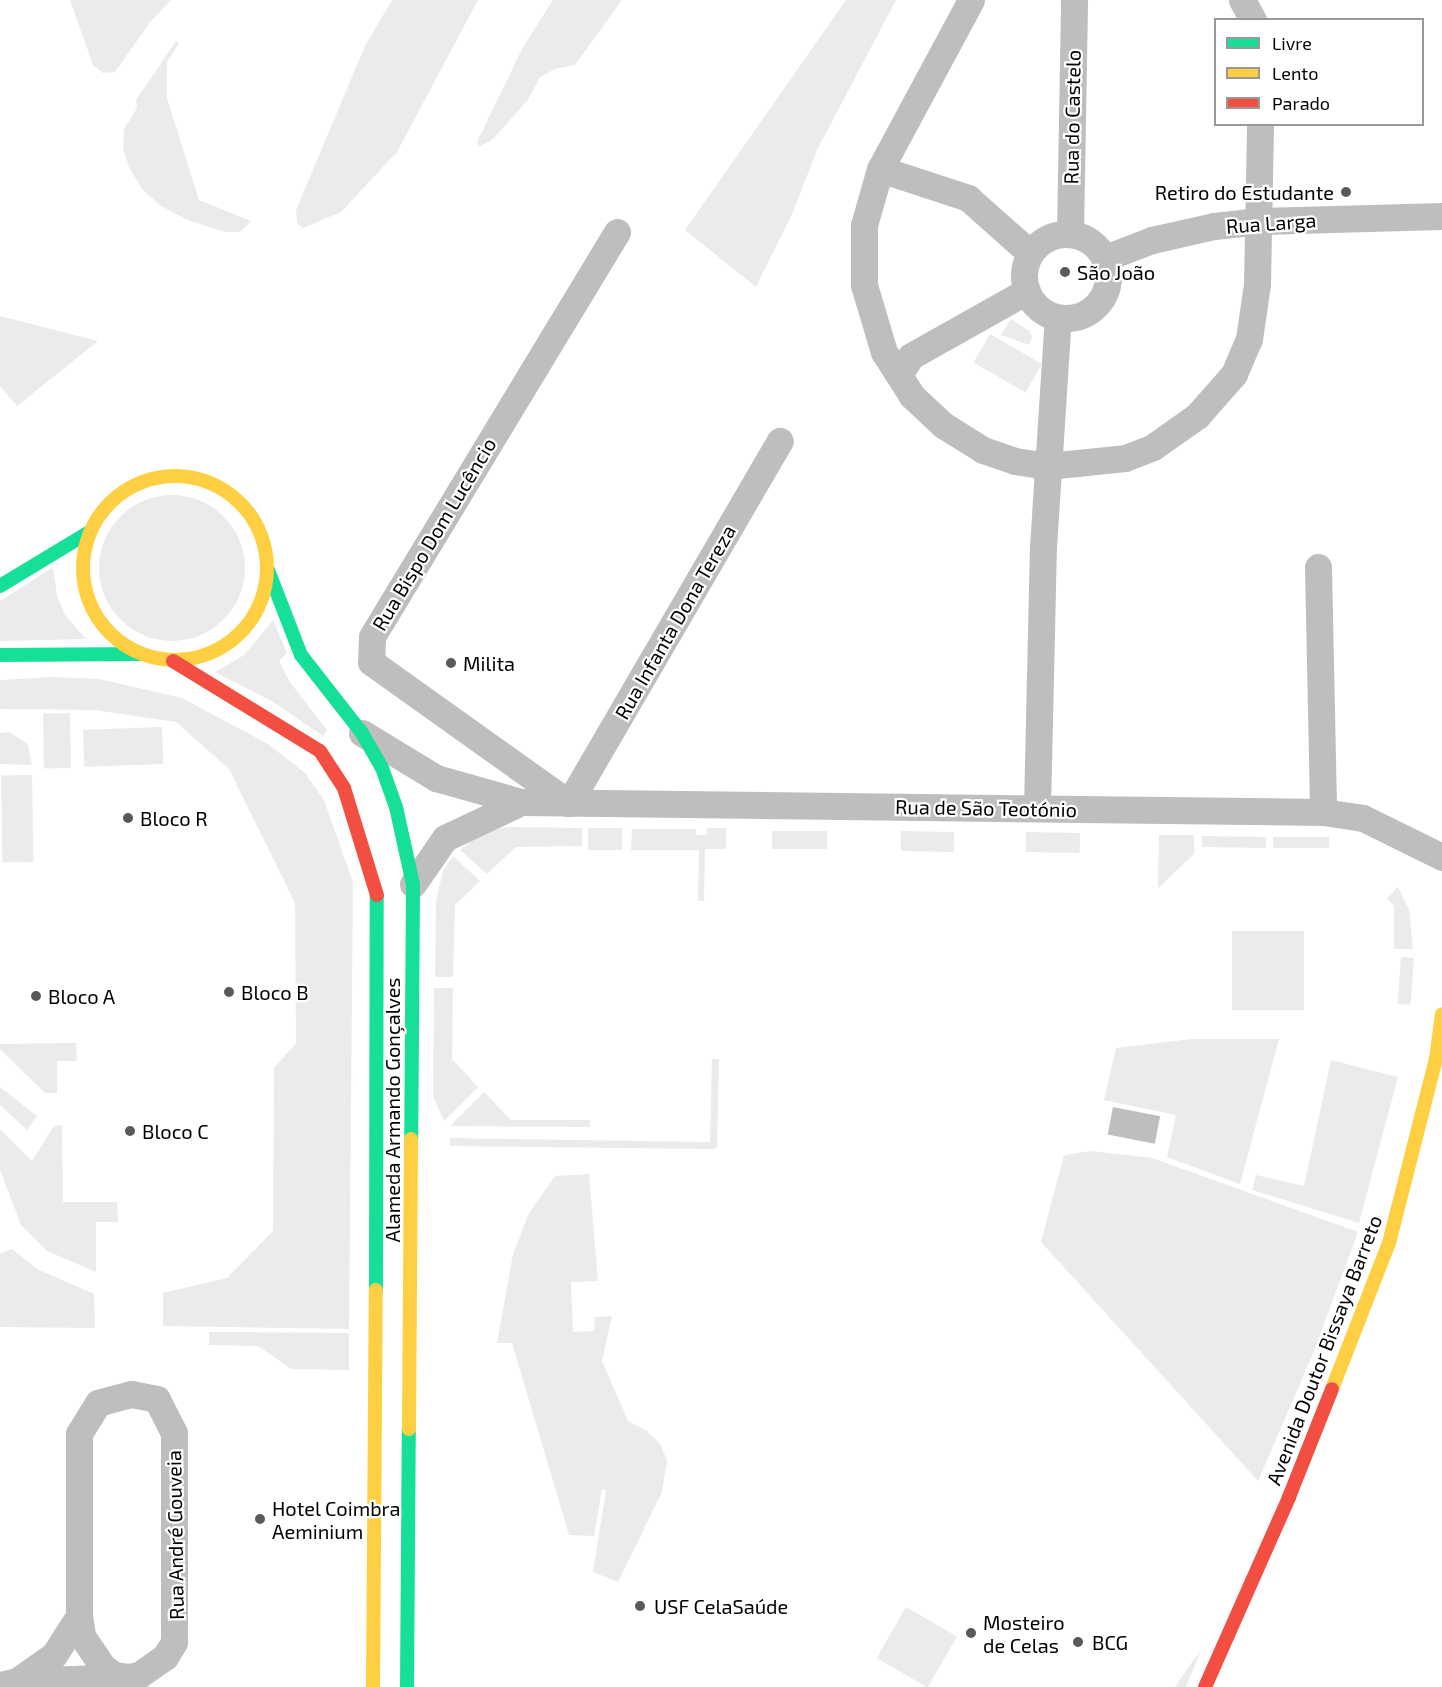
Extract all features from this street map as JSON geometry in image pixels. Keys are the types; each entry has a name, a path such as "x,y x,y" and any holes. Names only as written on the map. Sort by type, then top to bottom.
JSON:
{"main road":[{"path":"0,655 139,654 173,661 202,657 228,645 249,625 263,599 268,570 262,535 246,508 223,489 195,477 164,476 135,484 110,502 89,532 82,561 84,590 91,608 114,639 139,654"},
{"path":"0,586 89,532"},
{"name":"Alameda Armando Gonçalves","path":"268,570 301,655 362,733 382,768 396,807 413,884 407,1687"},
{"name":"Alameda Armando Gonçalves","path":"173,661 320,751 344,788 379,901 373,1687"},
{"name":"Avenida Doutor Bissaya Barreto","path":"1205,1687 1289,1497 1389,1243 1436,1059 1442,1014"}],"street":[{"path":"971,0 880,169 864,225 864,285 884,352 912,396 943,425 983,450 1015,461 1048,466 1125,458 1153,447 1197,416 1234,374 1249,339 1260,221 1260,126"},
{"name":"Rua do Castelo","path":"1070,234 1074,0"},
{"path":"1242,0 1252,18"},
{"path":"880,169 968,198 1030,253"},
{"name":"Rua Larga","path":"1105,258 1152,240 1260,221 1442,216"},
{"name":"Rua Bispo Dom Lucêncio","path":"569,803 371,662 372,637 617,232"},
{"path":"1070,234 1096,246 1105,258 1109,276 1104,294 1093,309 1077,317 1058,317 1039,308 1027,291 1024,278 1030,253 1048,238 1070,234"},
{"path":"899,375 911,356 1027,291"},
{"path":"1037,808 1043,547 1058,317"},
{"name":"Rua Infanta Dona Tereza","path":"569,803 780,441"},
{"path":"1318,567 1323,812"},
{"path":"362,733 436,778 521,802"},
{"path":"413,884 445,838 521,802"},
{"name":"Rua de São Teotónio","path":"521,802 1323,812 1363,818 1442,857"},
{"name":"Rua André Gouveia","path":"9,1683 128,1677 153,1669 165,1657 174,1642 177,1625 174,1433 158,1399 130,1394 98,1403 79,1434 79,1617 89,1652 114,1675 128,1677"},
{"name":"Rua André Gouveia","path":"9,1683 54,1655 79,1617"}],"shaded area":[{"path":"70,0 171,0 151,21 115,72 103,73 93,65"},
{"path":"392,0 478,0 397,152 341,212 303,228 297,223 296,210 365,46"},
{"path":"553,0 622,0 575,65 555,69 540,77 528,100 493,139 479,147 477,142 522,49"},
{"path":"846,0 896,0 818,148 792,214 756,287 685,230"},
{"path":"176,41 179,43 167,62 167,98 199,200 251,221 240,232 225,232 188,220 161,206 142,189 129,167 123,149 124,129 137,108 136,100"},
{"path":"0,316 98,341 17,406 0,386"},
{"path":"1011,319 1029,331 1032,337 1029,345 1001,335"},
{"path":"990,334 1042,364 1025,393 974,363"},
{"path":"172,495 200,501 224,516 239,540 245,568 239,596 224,620 200,635 172,641 144,635 120,620 105,596 99,568 105,540 120,516 144,501"},
{"path":"53,567 57,596 65,615 86,639 0,641 0,601"},
{"path":"273,620 287,653 279,661 289,681 327,730 323,736 273,702 215,672 244,655"},
{"path":"53,677 99,679 182,698 268,744 305,773 324,800 353,882 349,1329 163,1326 163,1293 227,1278 273,1231 274,1068 296,1043 295,903 229,769 176,722 94,710 0,709 0,680"},
{"path":"43,713 70,713 71,768 44,768"},
{"path":"162,727 163,764 84,767 83,730"},
{"path":"9,732 28,744 32,765 0,764 0,733"},
{"path":"32,775 34,862 3,863 1,776"},
{"path":"507,827 582,828 582,846 516,847 487,874 460,850 484,832"},
{"path":"588,828 622,828 622,850 588,850"},
{"path":"707,828 726,828 726,849 705,849 704,901 698,901 699,850 631,850 632,829 696,829 696,835 706,835"},
{"path":"772,831 827,831 827,849 772,849"},
{"path":"901,831 954,832 954,852 901,851"},
{"path":"1026,832 1080,833 1080,853 1026,852"},
{"path":"1159,835 1194,835 1194,854 1158,888"},
{"path":"1202,836 1266,837 1266,848 1202,847"},
{"path":"1273,837 1329,837 1329,848 1273,848"},
{"path":"453,856 480,881 455,905 453,977 435,977 436,901 443,871"},
{"path":"1398,887 1409,910 1413,949 1394,949 1394,906 1387,898"},
{"path":"1232,931 1304,931 1304,1010 1232,1010"},
{"path":"1401,957 1414,958 1411,1005 1398,1004"},
{"path":"434,988 453,988 452,1059 478,1087 444,1121 433,1096"},
{"path":"1192,1039 1279,1039 1240,1184 1167,1157 1176,1115 1104,1100 1116,1048"},
{"path":"76,1043 77,1061 57,1061 57,1093 45,1093 0,1049 0,1044"},
{"path":"712,1059 719,1059 717,1147 714,1149 450,1146 450,1138 710,1142"},
{"path":"1331,1060 1398,1077 1359,1223 1252,1190 1256,1175 1304,1186"},
{"path":"0,1087 37,1116 27,1130 0,1105"},
{"path":"484,1092 511,1120 590,1120 590,1127 450,1126"},
{"path":"1113,1107 1160,1116 1155,1144 1108,1134"},
{"path":"62,1125 63,1202 117,1202 118,1222 96,1222 96,1272 47,1251 21,1225 0,1170 0,1129 32,1161 54,1126"},
{"path":"1091,1151 1152,1158 1358,1232 1312,1356 1258,1481 1041,1242 1064,1155"},
{"path":"589,1174 598,1281 571,1282 573,1332 594,1331 595,1317 612,1316 602,1361 628,1421 647,1431 660,1444 667,1460 662,1492 618,1582 593,1572 606,1490 602,1489 594,1536 569,1535 512,1343 497,1343 513,1254 529,1213 555,1176"},
{"path":"12,1249 37,1269 94,1294 95,1328 0,1327 0,1254"},
{"path":"209,1332 349,1333 349,1370 291,1369 258,1346 209,1345"},
{"path":"906,1607 957,1636 928,1687 876,1658"},
{"path":"1201,1650 1186,1687 1175,1687 1192,1662"}],"traffic: fast":[{"path":"0,586 89,532"},
{"path":"268,570 301,655 362,733 382,768 396,807 413,884 411,1139"},
{"path":"0,655 139,654"},
{"path":"376,1290 377,895"},
{"path":"407,1687 409,1429"}],"traffic: slow":[{"path":"175,476 193,477 210,483 226,491 240,503 252,517 260,533 266,550 267,568 266,586 260,603 252,619 240,633 226,645 210,653 193,659 175,660 157,659 140,653 124,645 110,633 98,619 90,603 84,586 83,568 84,550 90,533 98,517 110,503 124,491 140,483 157,477 175,476"},
{"path":"1332,1389 1389,1243 1436,1059 1442,1014"},
{"path":"409,1429 411,1139"},
{"path":"373,1687 376,1290"}],"traffic: jam":[{"path":"173,661 320,751 344,788 377,895"},
{"path":"1205,1687 1289,1497 1332,1389"}],"place":[{"name":"Retiro do Estudante","path":"1346,192"},
{"name":"São João","path":"1065,272"},
{"name":"Milita","path":"451,663"},
{"name":"Bloco R","path":"128,818"},
{"name":"Bloco B","path":"229,992"},
{"name":"Bloco A","path":"36,996"},
{"name":"Bloco C","path":"130,1131"},
{"name":"Hotel Coimbra Aeminium","path":"260,1519"},
{"name":"USF CelaSaúde","path":"640,1606"},
{"name":"Mosteiro de Celas","path":"971,1633"},
{"name":"BCG","path":"1078,1642"}]}
